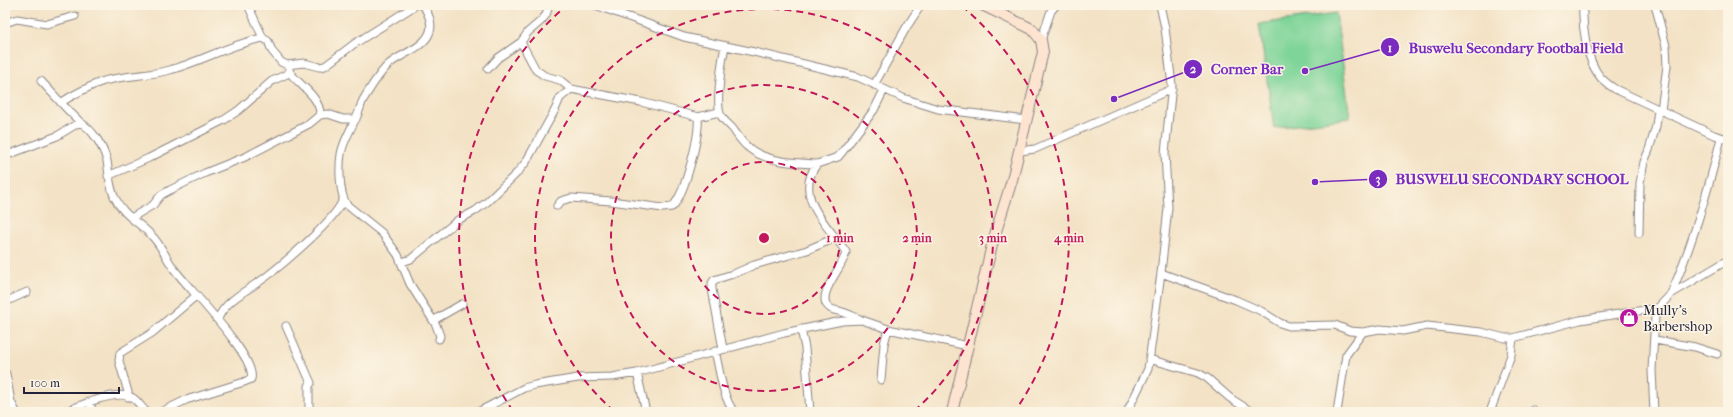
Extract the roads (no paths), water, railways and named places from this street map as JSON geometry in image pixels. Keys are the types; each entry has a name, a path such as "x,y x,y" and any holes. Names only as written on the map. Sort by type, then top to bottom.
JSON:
{"main road":[{"path":"952,412 993,241 1012,180 1043,52 1041,40 1032,29 982,5"}],"street":[{"path":"248,5 263,38 268,41 277,59 286,64 304,63 319,67 325,66 354,44 416,5"},
{"path":"423,5 430,20 431,28 429,35 422,42 395,59 387,66 363,100 341,154 341,186 343,199 347,205 382,233 402,262 410,284 434,320 439,331 439,339"},
{"path":"488,69 498,58 521,42 528,32 546,15 549,5"},
{"path":"595,5 621,13 684,37 858,77 874,86 903,98 938,109 1026,120"},
{"path":"621,5 621,13"},
{"path":"874,86 906,28 921,5"},
{"path":"1041,40 1051,12 1056,5"},
{"path":"1127,412 1148,369 1168,208 1165,152 1172,89 1165,28 1160,5"},
{"path":"1583,5 1587,49 1593,65 1600,77 1615,89 1725,139 1696,231 1671,294"},
{"path":"1639,233 1640,183 1644,162 1656,126 1667,66 1666,46 1655,5"},
{"path":"5,24 17,20 47,24 75,16"},
{"path":"61,103 67,98 103,81 131,76 146,76 193,62 214,53 263,38"},
{"path":"521,42 536,70 545,76 560,80 571,89 641,102 698,117 719,112"},
{"path":"725,46 722,62 719,112 740,140 756,153 778,160 817,164 838,157 874,110 884,90"},
{"path":"289,73 289,69 293,64"},
{"path":"289,73 309,92 320,111 320,115"},
{"path":"108,176 149,158 224,120 272,81 289,73"},
{"path":"41,81 80,122 93,132 106,159 108,176 116,200 125,213 151,235 174,269 218,319 248,366 252,375 251,379 197,398 186,400 161,412"},
{"path":"402,262 411,259 458,220 475,211 487,202 517,173 526,162 555,110 560,98 571,89"},
{"path":"1019,152 1035,149 1172,89"},
{"path":"131,218 153,205 161,195 170,190 205,173 245,157 309,124 320,115 328,114 343,120 356,119"},
{"path":"557,206 561,201 571,198 611,201 658,208 672,208 679,200 694,151 698,117"},
{"path":"5,156 57,136 80,122"},
{"path":"817,164 809,178 807,190 819,215 846,252 845,257 826,291 824,299 830,309 888,329 968,346"},
{"path":"218,319 225,308 266,277 321,228 337,212 343,199"},
{"path":"723,349 712,289 712,283 714,280 736,274 766,261 807,250 835,238"},
{"path":"1654,412 1652,370 1655,340 1655,316 1658,308 1671,294 1728,260"},
{"path":"1161,273 1219,293 1250,306 1280,323 1289,326 1335,325 1350,331 1363,332 1380,329 1403,331 1427,326 1480,332 1505,338 1513,338 1580,320 1658,308"},
{"path":"5,302 27,292"},
{"path":"128,396 119,361 120,353 152,333 197,296"},
{"path":"434,320 462,304"},
{"path":"478,412 524,388 535,385 570,379 612,377 638,373 801,329 842,321 862,320"},
{"path":"286,326 311,383 309,386 309,412"},
{"path":"801,329 810,412"},
{"path":"881,380 884,344 888,329"},
{"path":"1337,412 1346,355 1363,332"},
{"path":"1490,412 1511,355 1513,338"},
{"path":"1655,340 1695,347 1717,354"},
{"path":"715,351 725,391 734,412"},
{"path":"1149,360 1198,373 1207,378 1230,398 1252,412"},
{"path":"638,373 646,412"},
{"path":"5,374 10,402 15,412"},
{"path":"65,412 89,402 105,398 128,396 135,400 147,412"},
{"path":"89,402 93,412"}],"place":[{"name":"Buswelu Secondary Football Field","path":"1305,71"},
{"name":"Corner Bar","path":"1114,99"},
{"name":"BUSWELU SECONDARY SCHOOL","path":"1315,182"},
{"name":"Mully's Barbershop","path":"1629,318"}]}
